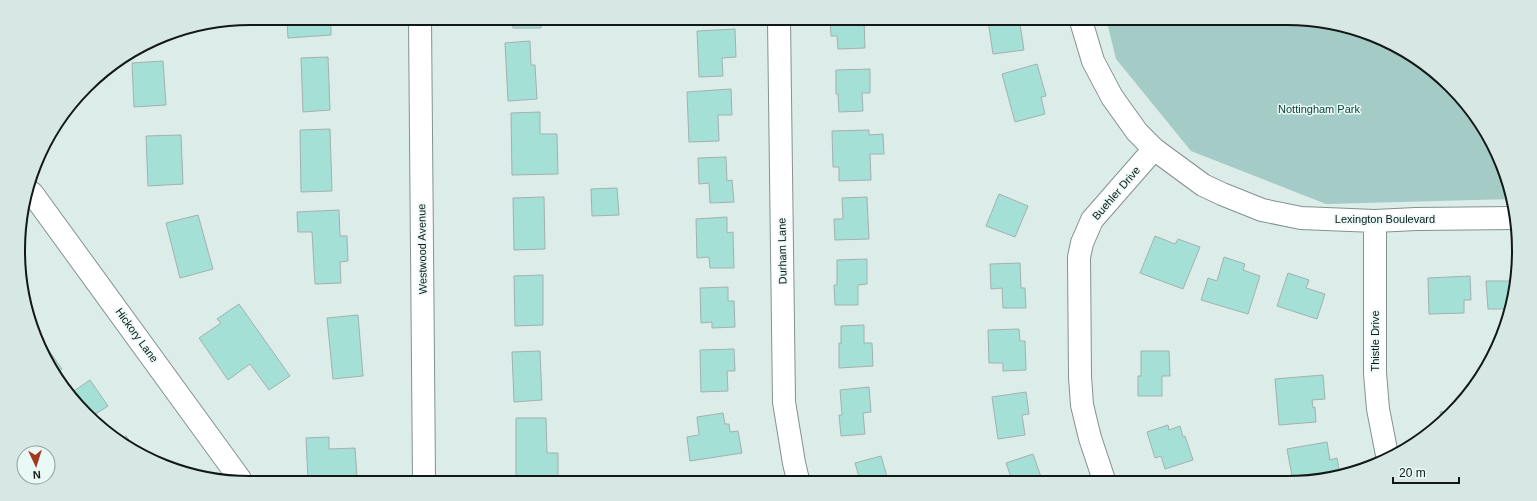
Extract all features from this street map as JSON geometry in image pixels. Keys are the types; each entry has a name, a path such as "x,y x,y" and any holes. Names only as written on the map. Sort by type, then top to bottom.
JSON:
{"street":[{"name":"Westwood Avenue","path":"420,25 424,476"},
{"name":"Durham Lane","path":"779,25 784,402 797,476"},
{"path":"1082,25 1094,61 1112,97 1137,132 1154,149"},
{"name":"Lexington Boulevard","path":"1154,149 1203,185 1222,194 1262,210 1301,218 1374,221 1510,218"},
{"name":"Buehler Drive","path":"1103,476 1090,438 1082,404 1078,304 1079,257 1082,243 1092,220 1154,149"},
{"name":"Hickory Lane","path":"33,191 238,476"},
{"name":"Thistle Drive","path":"1374,221 1375,373 1378,409 1387,453"}],"green space":[{"name":"Nottingham Park","path":"1108,25 1301,25 1330,29 1373,42 1412,63 1435,81 1456,102 1474,125 1489,151 1500,178 1506,199 1326,204 1191,151 1116,59"}],"building":[{"path":"287,25 331,25 331,35 288,38"},
{"path":"513,25 541,25 541,28 513,28"},
{"path":"830,25 864,25 865,48 838,49 837,36 831,36"},
{"path":"989,25 1020,25 1024,50 993,54"},
{"path":"735,29 736,57 722,58 723,76 699,77 697,31"},
{"path":"530,41 531,65 535,65 537,99 508,101 505,43"},
{"path":"328,57 330,110 303,112 301,58"},
{"path":"163,61 166,105 134,107 132,63"},
{"path":"1037,64 1046,96 1041,97 1045,114 1015,122 1002,74"},
{"path":"870,69 870,93 862,93 863,111 839,112 838,94 836,94 836,70"},
{"path":"731,89 732,115 718,115 719,141 689,142 687,92"},
{"path":"540,112 540,134 557,134 558,174 512,175 511,113"},
{"path":"330,129 332,191 301,192 300,130"},
{"path":"869,130 869,135 883,134 884,154 870,154 871,180 839,181 839,167 833,167 832,131"},
{"path":"181,135 183,184 148,186 146,136"},
{"path":"726,157 727,181 732,180 734,202 710,203 709,183 699,184 698,158"},
{"path":"617,188 619,215 592,216 591,189"},
{"path":"999,194 1028,206 1015,237 986,226"},
{"path":"544,197 545,249 514,250 513,198"},
{"path":"867,197 869,239 835,240 834,219 843,219 842,198"},
{"path":"339,210 340,236 347,236 348,261 340,262 341,283 315,284 312,232 298,232 297,212"},
{"path":"198,215 213,269 180,278 166,223"},
{"path":"727,217 727,233 733,232 734,268 710,268 709,257 697,258 696,219"},
{"path":"1155,236 1175,244 1178,239 1200,247 1183,289 1140,273"},
{"path":"1224,257 1245,264 1243,270 1260,276 1248,314 1201,300 1208,278 1217,281"},
{"path":"867,259 867,284 858,285 858,305 835,305 834,285 837,285 837,260"},
{"path":"1020,263 1021,288 1025,288 1026,308 1003,308 1002,288 991,289 990,264"},
{"path":"1288,273 1309,280 1306,288 1325,294 1317,319 1277,306"},
{"path":"543,275 543,325 515,326 514,276"},
{"path":"1470,276 1471,300 1464,300 1464,313 1429,314 1428,278"},
{"path":"1486,281 1510,281 1504,309 1488,309"},
{"path":"728,287 728,301 734,301 735,327 712,328 712,322 701,323 700,288"},
{"path":"239,304 290,376 269,390 250,364 228,380 199,338 221,323 217,319"},
{"path":"358,315 363,376 333,379 327,318"},
{"path":"864,325 864,343 872,343 873,366 839,368 841,326"},
{"path":"1019,329 1020,341 1025,341 1026,370 1003,371 1003,363 989,363 988,330"},
{"path":"47,348 62,369 60,371"},
{"path":"734,349 735,371 727,371 728,391 701,392 700,350"},
{"path":"540,351 542,400 514,402 512,352"},
{"path":"1141,351 1169,351 1170,376 1162,376 1162,396 1138,396 1138,376 1141,376"},
{"path":"1323,375 1325,399 1312,400 1313,408 1315,407 1316,422 1279,425 1275,379"},
{"path":"90,380 108,406 95,414 74,391"},
{"path":"869,387 871,412 863,413 865,434 841,436 839,415 842,415 840,390"},
{"path":"1026,392 1029,414 1022,415 1025,435 998,439 992,397"},
{"path":"723,413 725,424 729,424 730,432 738,431 742,453 690,461 687,437 699,435 697,417"},
{"path":"516,418 546,418 547,453 558,453 558,476 516,476"},
{"path":"1168,425 1169,430 1180,426 1193,460 1165,469 1161,456 1155,458 1147,432"},
{"path":"329,437 329,449 355,448 357,476 308,476 306,438"},
{"path":"1327,442 1330,460 1337,458 1339,470 1316,474 1292,476 1287,449"},
{"path":"1033,454 1041,476 1011,476 1006,463"},
{"path":"881,456 887,476 859,476 855,463"}]}
